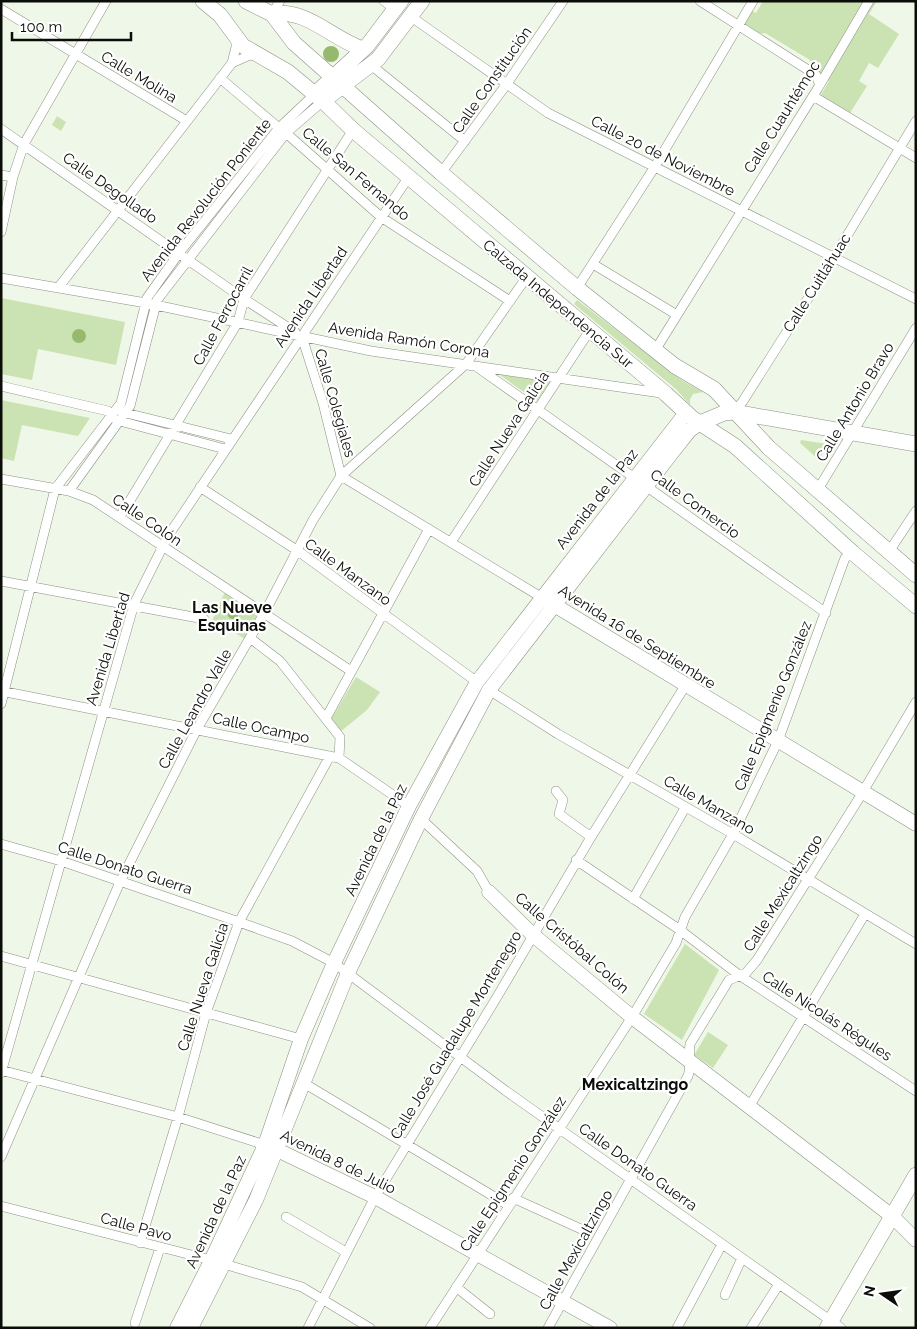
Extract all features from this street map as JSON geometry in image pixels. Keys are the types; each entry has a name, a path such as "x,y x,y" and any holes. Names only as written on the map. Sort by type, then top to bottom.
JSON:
{"main road":[{"name":"Calzada Independencia Sur","path":"203,1 220,15 243,46 288,72 319,97 353,130 408,178 666,394 685,414 735,446 853,553 916,606"},
{"name":"Calzada Independencia Sur","path":"246,1 276,8 294,43 441,173 577,288 675,366 714,390 769,448 916,576"},
{"path":"319,97 338,82 371,65 422,1"},
{"path":"338,82 394,4"},
{"path":"276,8 282,12 311,20 348,44 363,49"},
{"path":"700,423 724,413 734,412 916,444"},
{"path":"833,1325 916,1175"}],"street":[{"path":"1,232 13,177 24,144 106,1"},
{"name":"Calle Constitución","path":"441,173 506,85 564,1"},
{"path":"700,1 816,75 819,83"},
{"path":"577,288 654,168 753,1"},
{"name":"Calle Cuauhtémoc","path":"656,349 813,96 869,1"},
{"name":"Calle Molina","path":"1,10 187,121"},
{"name":"Calle 20 de Noviembre","path":"410,16 548,113 654,168 741,210 833,259 916,299"},
{"path":"58,288 232,63 236,47 236,37"},
{"path":"232,63 250,55 259,56"},
{"path":"371,65 465,141"},
{"name":"Calle San Fernando","path":"220,78 327,168 381,217 510,301"},
{"path":"813,96 916,158"},
{"name":"Avenida Revolución Poniente","path":"55,489 110,413 121,403 147,298 183,256 282,130 319,97"},
{"name":"Calle Cuitláhuac","path":"734,412 743,402 833,259 916,120"},
{"name":"Calle Degollado","path":"1,130 24,144 244,299 302,337"},
{"name":"Calle Ferrocarril","path":"120,517 177,426 238,322 244,299 353,130"},
{"path":"1,175 13,177"},
{"name":"Avenida Libertad","path":"2,1071 134,604 162,546 231,439 302,337 408,178"},
{"name":"Avenida Revolución Poniente","path":"69,491 130,406 157,300 183,256"},
{"path":"593,264 678,314"},
{"name":"Avenida Ramón Corona","path":"1,278 238,322 370,351 666,394"},
{"name":"Calle Leandro Valle","path":"1,1157 120,882 197,729 265,612 313,520 342,476 470,365 526,278"},
{"name":"Calle Antonio Bravo","path":"817,491 916,328"},
{"name":"Calle Nueva Galicia","path":"451,542 590,330"},
{"name":"Calle Colegiales","path":"302,337 323,403 342,476"},
{"name":"Calle Comercio","path":"470,365 641,481 745,558 826,613"},
{"path":"1,386 110,413 126,413 231,439"},
{"path":"110,413 120,422 225,449"},
{"name":"Avenida de la Paz","path":"192,1328 218,1263 302,1082 348,974 483,686 554,605 641,481 685,414"},
{"name":"Avenida de la Paz","path":"272,1147 301,1039 334,963 409,806 483,686 541,597 641,481 690,430 700,423"},
{"name":"Avenida 16 de Septiembre","path":"342,476 916,824"},
{"name":"Calle Colón","path":"1,479 69,491 93,500 265,612 351,671"},
{"name":"Calle Manzano","path":"200,487 298,551 483,686 558,734 733,834 916,944"},
{"path":"1,704 55,489"},
{"path":"888,553 916,511"},
{"path":"326,718 429,529"},
{"name":"Calle Epigmenio González","path":"430,1328 632,1017 676,943 684,917 733,834 778,741 845,558 853,553"},
{"path":"1,581 134,604 204,619"},
{"path":"250,638 280,662 340,737 335,757"},
{"name":"Calle José Guadalupe Montenegro","path":"308,1328 375,1197 534,935 590,836 686,686"},
{"name":"Calle Ocampo","path":"3,691 335,757"},
{"name":"Calle Mexicaltzingo","path":"548,1328 688,1076 690,1044 729,980 746,973 757,960 863,792 916,702"},
{"name":"Calle Nueva Galicia","path":"140,1243 178,1117 206,1013 239,922 335,757"},
{"name":"Calle Cristóbal Colón","path":"335,757 409,806 477,870 489,892 534,935 632,1017 892,1216 916,1240"},
{"path":"556,791 563,800 559,814 590,836"},
{"path":"633,899 685,808"},
{"name":"Calle Donato Guerra","path":"1,844 61,861 239,922 292,941 334,963 459,1057 779,1284 833,1325"},
{"name":"Calle Nicolás Régules","path":"576,860 680,930 739,975 916,1091"},
{"path":"749,1107 865,914"},
{"path":"1,956 301,1039"},
{"name":"Avenida 8 de Julio","path":"2,1071 178,1117 272,1147 375,1197 610,1328"},
{"path":"302,1082 406,1145 511,1202 581,1229"},
{"name":"Calle Pavo","path":"1,1206 302,1287 370,1328"},
{"path":"286,1217 346,1252"},
{"path":"677,1328 722,1244"},
{"path":"135,1323 160,1248"},
{"path":"725,1295 742,1258"},
{"name":"Avenida de la Paz","path":"177,1328 218,1263"},
{"path":"751,1328 779,1284"},
{"path":"456,1287 490,1314"}],"shaded area":[{"path":"763,1 877,1 869,14 899,34 878,68 869,63 859,81 867,86 850,113 821,95 829,81 810,68 810,60 765,33 756,35 744,28 743,21 750,10 756,13"},
{"path":"331,46 339,54 331,62 323,54"},
{"path":"57,116 66,122 61,131 52,125"},
{"path":"1,298 125,322 116,365 38,349 32,380 1,374"},
{"path":"577,300 683,381 703,392 693,394 690,399 690,405 677,390 574,304"},
{"path":"79,329 84,331 86,336 84,341 79,343 74,341 72,336 74,331"},
{"path":"501,372 553,380 538,402 500,375"},
{"path":"1,400 90,418 78,436 22,425 14,461 1,458"},
{"path":"801,440 827,444 819,460 800,443"},
{"path":"225,592 258,613 245,639 224,626 211,623"},
{"path":"231,607 235,607 239,613 235,619 231,619 227,615 227,611"},
{"path":"356,677 380,692 367,710 340,732 330,721"},
{"path":"685,944 719,970 682,1040 644,1014"},
{"path":"708,1032 728,1045 713,1068 694,1055"}],"district":[{"name":"Las Nueve Esquinas","path":"232,616"},
{"name":"Mexicaltzingo","path":"635,1084"}]}
